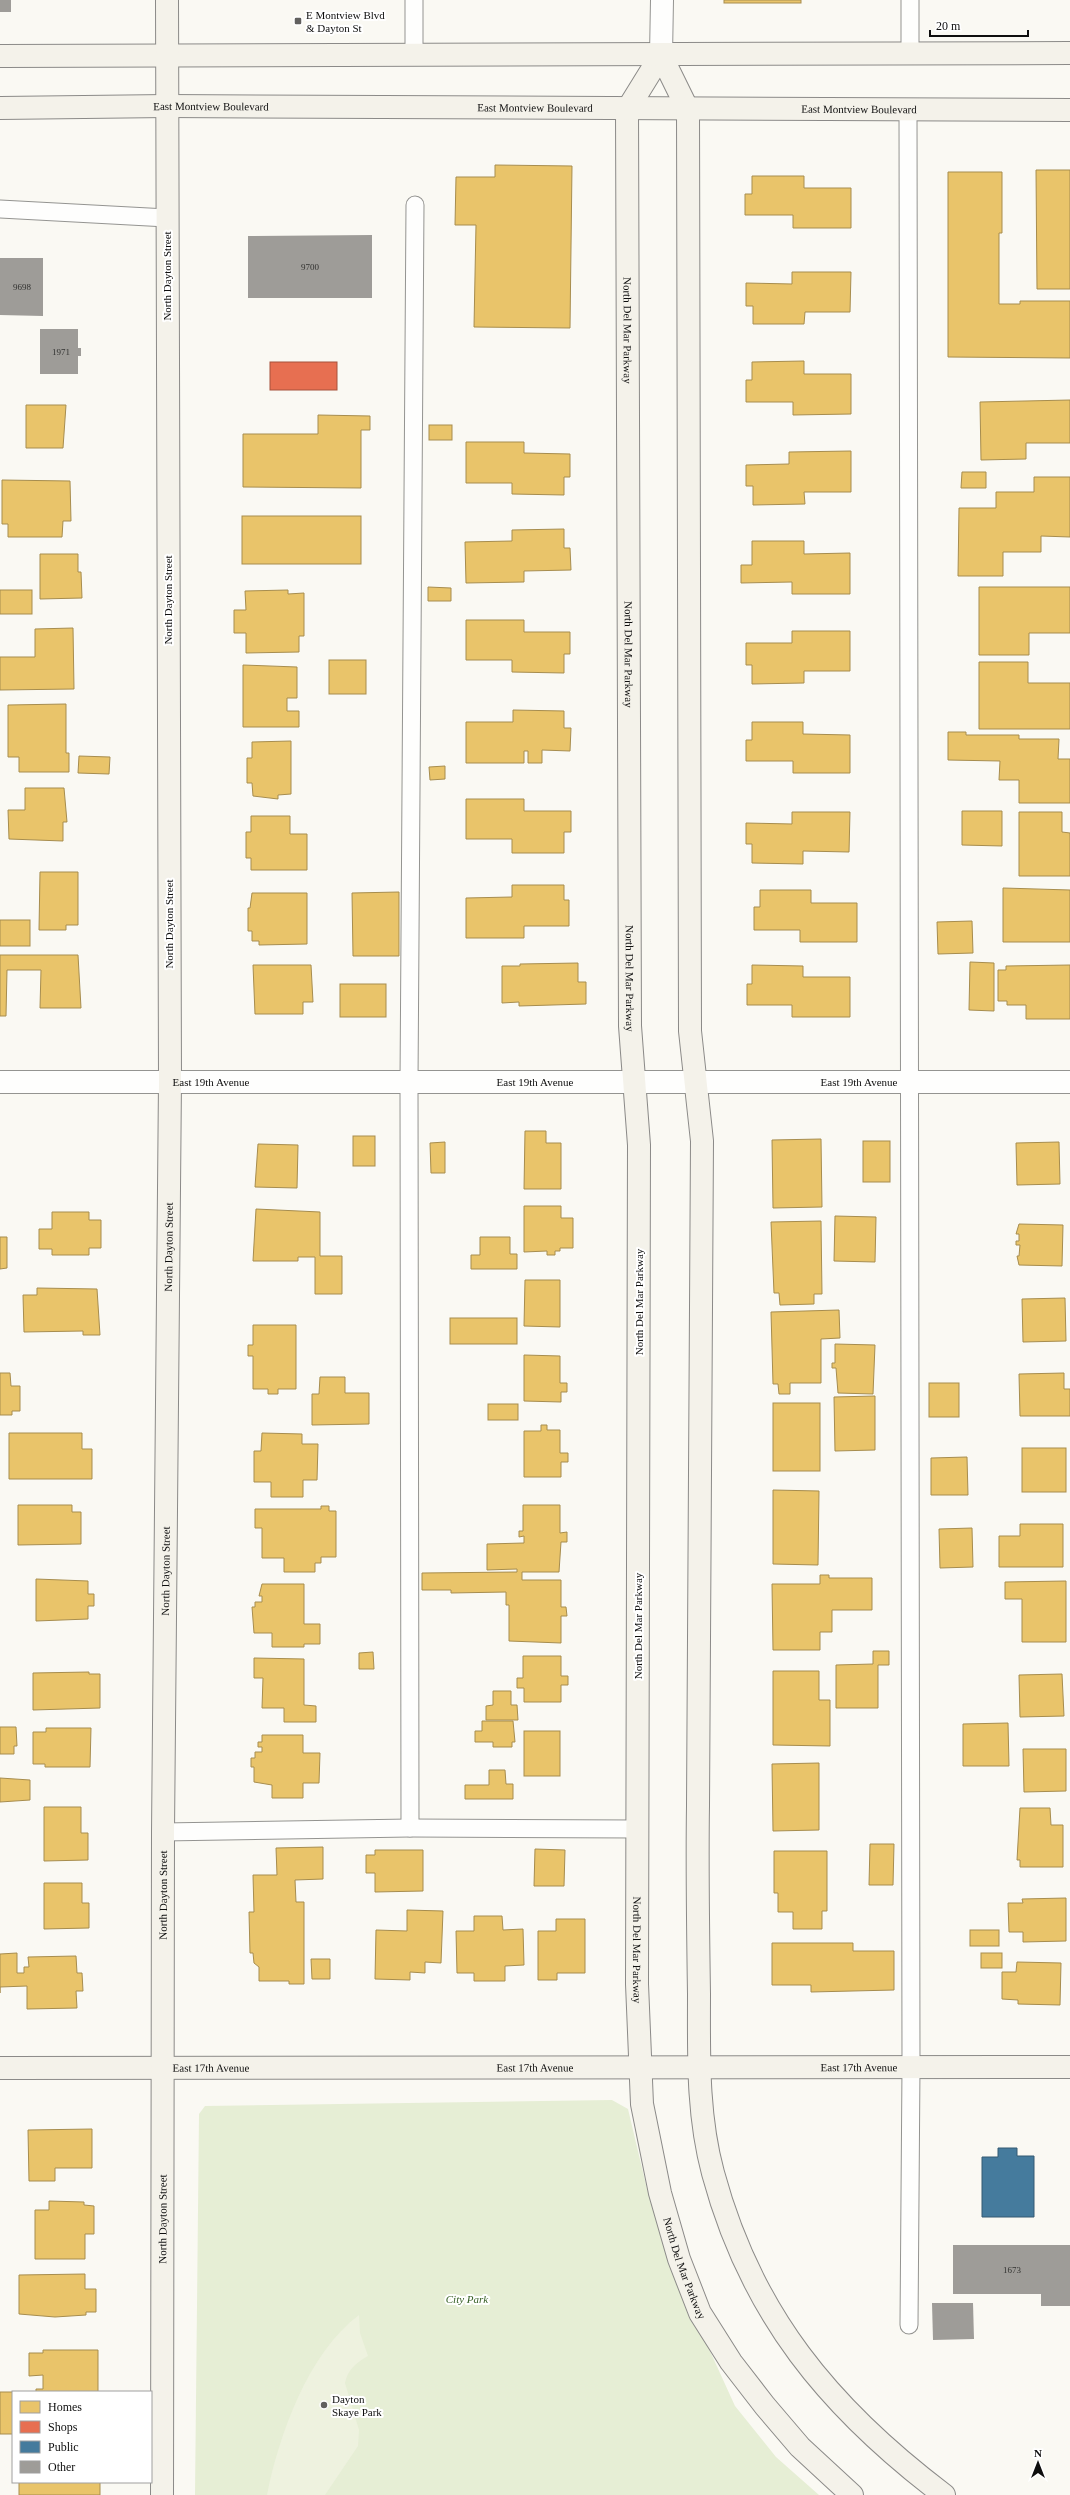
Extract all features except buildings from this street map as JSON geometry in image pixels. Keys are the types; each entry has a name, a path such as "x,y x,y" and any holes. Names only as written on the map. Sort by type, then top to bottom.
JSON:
{"street":[{"name":"North Dayton Street","path":"162,2495 163,1832 170,1081 167,0"},
{"path":"662,0 661,54 688,110 690,1031 697,1083 702,1141 698,1853 699,2067 703,2129 713,2173 728,2219 749,2270 775,2321 803,2362 845,2410 905,2465 944,2495"},
{"path":"0,56 1070,53"},
{"path":"627,110 661,54"},
{"name":"East Montview Boulevard","path":"0,108 167,106 627,110 1070,110"},
{"name":"North Del Mar Parkway","path":"627,110 630,1018 639,1145 638,1829 639,2067 642,2104 660,2193 679,2259 700,2313 731,2362 765,2406 800,2447 852,2495"},
{"name":"East 19th Avenue","path":"0,1082 1070,1082"},
{"name":"East 17th Avenue","path":"0,2068 1070,2067"}],"lane":[{"path":"414,0 414,54"},
{"path":"910,0 910,53"},
{"path":"908,110 908,1082 911,2067 909,2325"},
{"path":"410,1828 409,1082 415,205"},
{"path":"0,209 167,218"},
{"path":"163,1832 410,1828 638,1829"}],"green space":[{"name":"City Park","path":"612,2100 628,2109 647,2189 679,2283 735,2406 776,2457 819,2495 195,2495 199,2114 205,2106"},
{"name":"Dayton Skaye Park","path":"359,2315 360,2333 368,2356 350,2370 345,2383 359,2430 358,2446 325,2495 267,2495 279,2447 298,2397 325,2351 341,2331"}],"place":[{"name":"E Montview Blvd & Dayton St","path":"298,21"},
{"name":"Dayton Skaye Park","path":"324,2405"}]}
